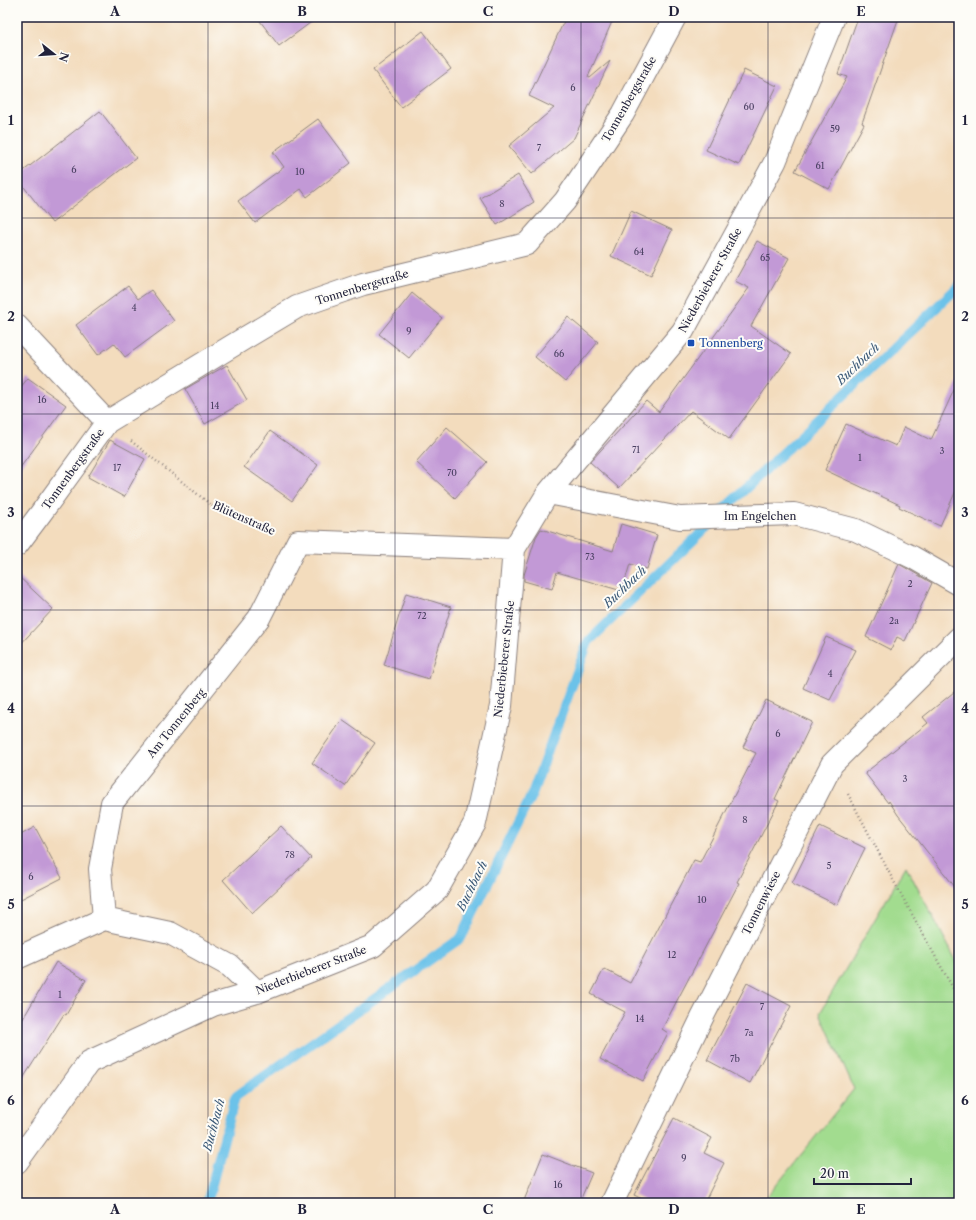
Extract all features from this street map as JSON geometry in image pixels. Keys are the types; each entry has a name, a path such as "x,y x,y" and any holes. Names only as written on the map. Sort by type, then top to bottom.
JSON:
{"street":[{"name":"Tonnenbergstraße","path":"17,545 107,422 297,307 363,284 527,244 565,201 623,114 675,17"},
{"name":"Niederbieberer Straße","path":"17,1162 89,1062 213,1005 257,992 373,946 437,890 476,823 501,706 514,549 548,493 683,331 774,162 834,17"},
{"path":"17,326 107,422"},
{"name":"Im Engelchen","path":"548,493 680,518 794,514 856,530 912,557 959,584"},
{"path":"298,541 514,549"},
{"name":"Am Tonnenberg","path":"104,919 100,869 112,803 259,618 298,541"},
{"name":"Tonnenwiese","path":"612,1203 702,1018 832,764 959,638"},
{"path":"17,958 104,919 170,933 230,966 257,992"}],"path":[{"name":"Blütenstraße","path":"107,422 215,508 298,541"},
{"path":"832,764 892,878 959,999"}],"green space":[{"path":"906,866 959,966 959,1203 762,1203 854,1089 820,1013"}],"building":[{"path":"257,17 318,17 279,46"},
{"path":"566,17 614,17 588,77 590,78 610,61 574,138 532,174 509,146 554,108 529,96"},
{"path":"858,17 899,17 862,123 864,124 829,189 795,171 847,77 838,74"},
{"path":"423,31 451,69 401,107 373,70"},
{"path":"744,70 777,86 739,165 706,150"},
{"path":"100,111 136,158 52,223 17,176"},
{"path":"318,119 351,163 307,197 301,189 255,223 238,201 284,167 273,152"},
{"path":"518,175 534,202 497,225 480,198"},
{"path":"631,211 672,230 651,275 611,256"},
{"path":"757,241 789,258 751,326 791,354 729,439 691,411 619,488 590,462 646,401 659,412 749,288 735,281"},
{"path":"128,286 138,299 151,290 174,321 125,357 114,343 98,355 76,325"},
{"path":"412,293 442,318 409,358 379,334"},
{"path":"568,317 598,342 565,382 535,357"},
{"path":"227,365 247,400 205,424 185,389"},
{"path":"28,378 66,405 17,472 17,392"},
{"path":"959,379 959,484 940,526 899,507 900,505 825,470 846,424 896,446 904,427 931,440"},
{"path":"447,427 487,462 455,498 416,462"},
{"path":"270,431 318,465 292,501 244,467"},
{"path":"110,440 145,459 124,497 88,477"},
{"path":"621,524 657,535 647,569 630,564 622,591 557,572 552,589 524,581 524,575 536,537 541,529 613,551"},
{"path":"899,564 932,583 905,641 897,637 891,650 866,637"},
{"path":"17,575 53,609 17,648"},
{"path":"406,593 451,607 429,679 384,665"},
{"path":"826,637 856,650 830,700 803,688"},
{"path":"959,688 959,892 898,815 889,801 888,803 865,773 928,723 923,717"},
{"path":"766,700 812,722 775,799 779,801 737,882 739,883 662,1029 668,1033 643,1081 600,1059 625,1012 591,994 604,969 630,983 694,860 700,862 756,753 743,747"},
{"path":"342,720 375,743 345,786 312,763"},
{"path":"281,826 311,858 252,913 223,880"},
{"path":"820,826 865,848 837,905 792,883"},
{"path":"35,827 62,878 17,901 17,837"},
{"path":"56,962 86,980 66,1015 64,1014 17,1088 17,1029"},
{"path":"747,983 791,1006 750,1083 707,1060"},
{"path":"674,1118 712,1138 704,1153 724,1163 704,1203 650,1203 634,1195"},
{"path":"543,1154 592,1173 579,1203 523,1203"}],"waterway":[{"name":"Buchbach","path":"723,510 959,286"},
{"name":"Buchbach","path":"207,1203 235,1097 461,938 532,794 588,642 708,526"}],"place":[{"name":"Tonnenberg","path":"691,343"}]}
